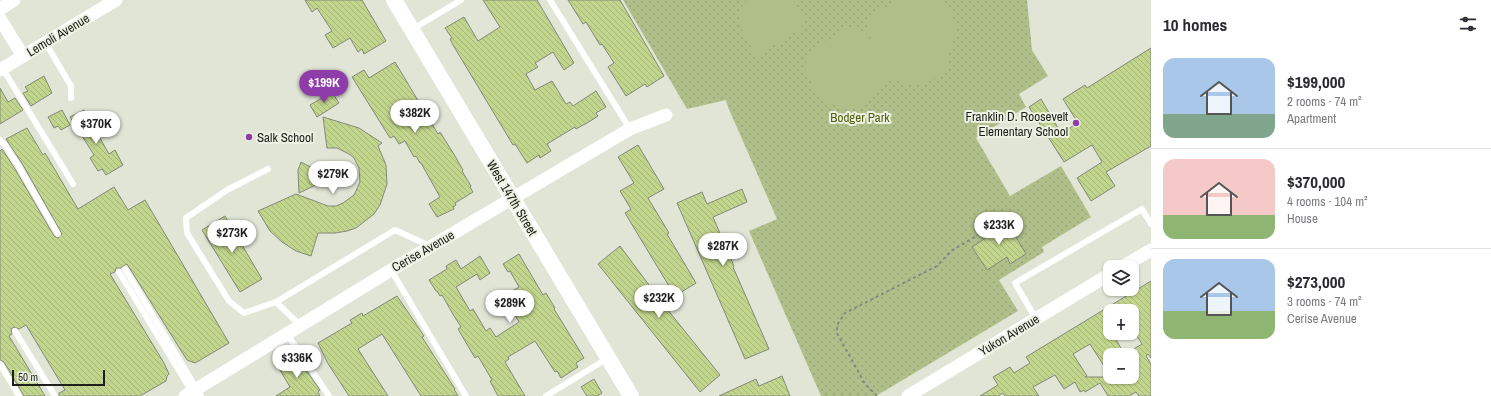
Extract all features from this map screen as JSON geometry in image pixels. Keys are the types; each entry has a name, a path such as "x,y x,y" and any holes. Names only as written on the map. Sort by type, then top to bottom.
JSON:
{"street":[{"path":"0,9 14,0"},
{"name":"Lemoli Avenue","path":"1,70 116,0"},
{"name":"West 147th Street","path":"394,0 631,396"},
{"path":"0,19 23,56"},
{"name":"Cerise Avenue","path":"193,393 300,325 512,198 630,129 666,115"},
{"path":"1134,260 1151,250"},
{"name":"Yukon Avenue","path":"908,396 1103,278"}],"lane":[{"path":"412,30 461,0"},
{"path":"550,0 630,129"},
{"path":"45,42 71,86 71,98"},
{"path":"1,70 73,184"},
{"path":"0,140 16,162 58,234"},
{"path":"268,169 227,190 186,218 187,233 229,301 244,313 276,302 395,230 431,247"},
{"path":"1036,319 1015,283 1142,209 1151,224"},
{"path":"125,269 193,393"},
{"path":"391,270 466,396"},
{"path":"119,272 193,393"},
{"path":"276,302 300,325"},
{"path":"15,331 55,396"},
{"path":"287,334 329,396"},
{"path":"546,396 608,358"},
{"path":"0,364 19,396"}],"path":[{"path":"877,396 865,384 842,344 837,333 836,325 839,319 845,313 937,266 951,251 978,235"}],"green space":[{"name":"Bodger Park","path":"623,0 1027,0 1032,50 1048,76 1019,94 1026,107 976,138 1010,196 1061,166 1091,217 1042,247 1044,252 999,280 1018,311 876,396 821,396 749,231 777,219 726,100 687,109"},
{"path":"747,0 793,0 804,19 801,29 757,56 743,33 739,20 741,8"},
{"path":"898,0 939,0 950,11 956,27 946,68 931,81 911,85 893,79 859,106 850,108 842,107 834,105 826,100 814,87 806,71 808,52 849,28 866,33 883,61 866,30 870,16"}],"building":[{"path":"305,0 362,0 386,41 364,54 362,49 358,52 350,38 333,48 325,35 332,31 317,8 312,12"},
{"path":"483,0 537,0 574,63 564,70 553,52 535,63 538,67 526,74 535,90 552,81 566,104 570,102 573,106 596,91 606,107 596,113 598,116 587,123 576,129 575,127 547,144 551,151 540,158 539,155 527,163 515,144 513,145 453,45 450,39 452,38 445,28 464,17 478,41 500,27"},
{"path":"568,0 620,0 664,76 647,87 645,84 626,96 608,67 614,63 602,44 600,45 586,22 583,24"},
{"path":"1151,48 1151,146 1106,172 1115,186 1091,201 1077,178 1102,162 1092,145 1064,162 1029,107 1041,99 1061,133 1078,123 1063,99 1085,85 1087,88"},
{"path":"395,62 438,134 440,132 455,156 473,192 455,203 456,205 453,207 454,209 437,217 429,204 440,197 421,163 416,156 414,157 405,141 399,144 394,136 390,138 352,77 364,70 369,78"},
{"path":"44,76 52,93 31,106 23,93 28,91 25,87"},
{"path":"0,88 8,102 15,98 23,110 0,124"},
{"path":"332,92 339,103 317,117 310,105"},
{"path":"62,110 70,125 61,130 58,126 54,128 48,117"},
{"path":"84,110 109,154 115,150 123,165 106,175 102,169 98,171 90,158 94,155 70,117"},
{"path":"323,117 359,128 382,143 378,146 386,165 387,184 380,205 374,214 356,228 335,233 318,233 311,256 296,251 282,242 270,231 258,211 296,194 328,206 336,206 354,195 360,182 359,168 354,158 349,154 337,148 327,148"},
{"path":"27,128 43,155 45,153 78,209 114,187 128,210 145,200 229,343 195,363 187,360 127,264 121,268 116,268 115,272 110,274 164,363 169,374 166,381 140,396 59,396 59,393 65,390 26,325 19,329 14,327 11,329 12,334 9,336 45,396 24,396 4,362 0,360 0,151 2,149 54,236 58,238 62,234 23,165 6,139"},
{"path":"638,145 664,189 648,198 696,283 675,296 625,213 631,209 620,191 634,183 618,157"},
{"path":"301,162 318,171 318,184 299,193 298,170"},
{"path":"742,189 747,202 713,217 769,349 745,359 677,203 702,192 707,204"},
{"path":"225,216 262,279 240,292 202,230"},
{"path":"1004,217 1026,254 1010,264 1007,257 987,270 972,247 992,234 988,227"},
{"path":"620,246 663,304 720,375 700,392 598,264"},
{"path":"519,254 543,295 546,293 584,358 576,363 578,367 561,378 557,371 555,372 535,341 508,357 509,359 505,362 525,396 498,396 490,381 492,380 478,356 475,358 458,329 461,327 442,295 440,296 429,280 447,269 446,266 456,260 461,269 480,256 490,273 480,280 477,274 456,287 470,311 473,309 486,331 490,328 496,337 519,322 504,296 519,287 510,271 508,272 503,264"},
{"path":"1151,281 1151,358 1148,354 1146,356 1151,364 1151,396 1139,396 1136,392 1129,396 1108,396 1100,383 1085,392 1084,390 1080,392 1075,382 1064,389 1055,375 1033,387 1039,396 1005,396 1003,393 998,396 980,396 998,385 993,377 1010,367 1014,373 1030,363 1026,357 1103,310 1103,340 1116,340 1121,348 1103,348 1103,364 1090,344 1073,354 1087,376 1085,377 1103,377 1103,384 1139,384 1139,348 1135,348 1142,344 1139,339 1139,304 1113,304 1126,296 1139,296 1139,288"},
{"path":"397,296 424,336 422,337 458,396 421,396 382,334 358,349 388,396 349,396 327,362 318,343 352,323 350,320 362,313 363,316"},
{"path":"295,354 320,390 318,392 320,396 276,396 290,387 277,365"},
{"path":"782,376 790,396 719,396 756,379 759,386"},
{"path":"594,379 602,393 597,396 587,396 581,387"}],"place":[{"name":"Franklin D. Roosevelt Elementary School","path":"1076,123"},
{"name":"Salk School","path":"249,137"}]}
